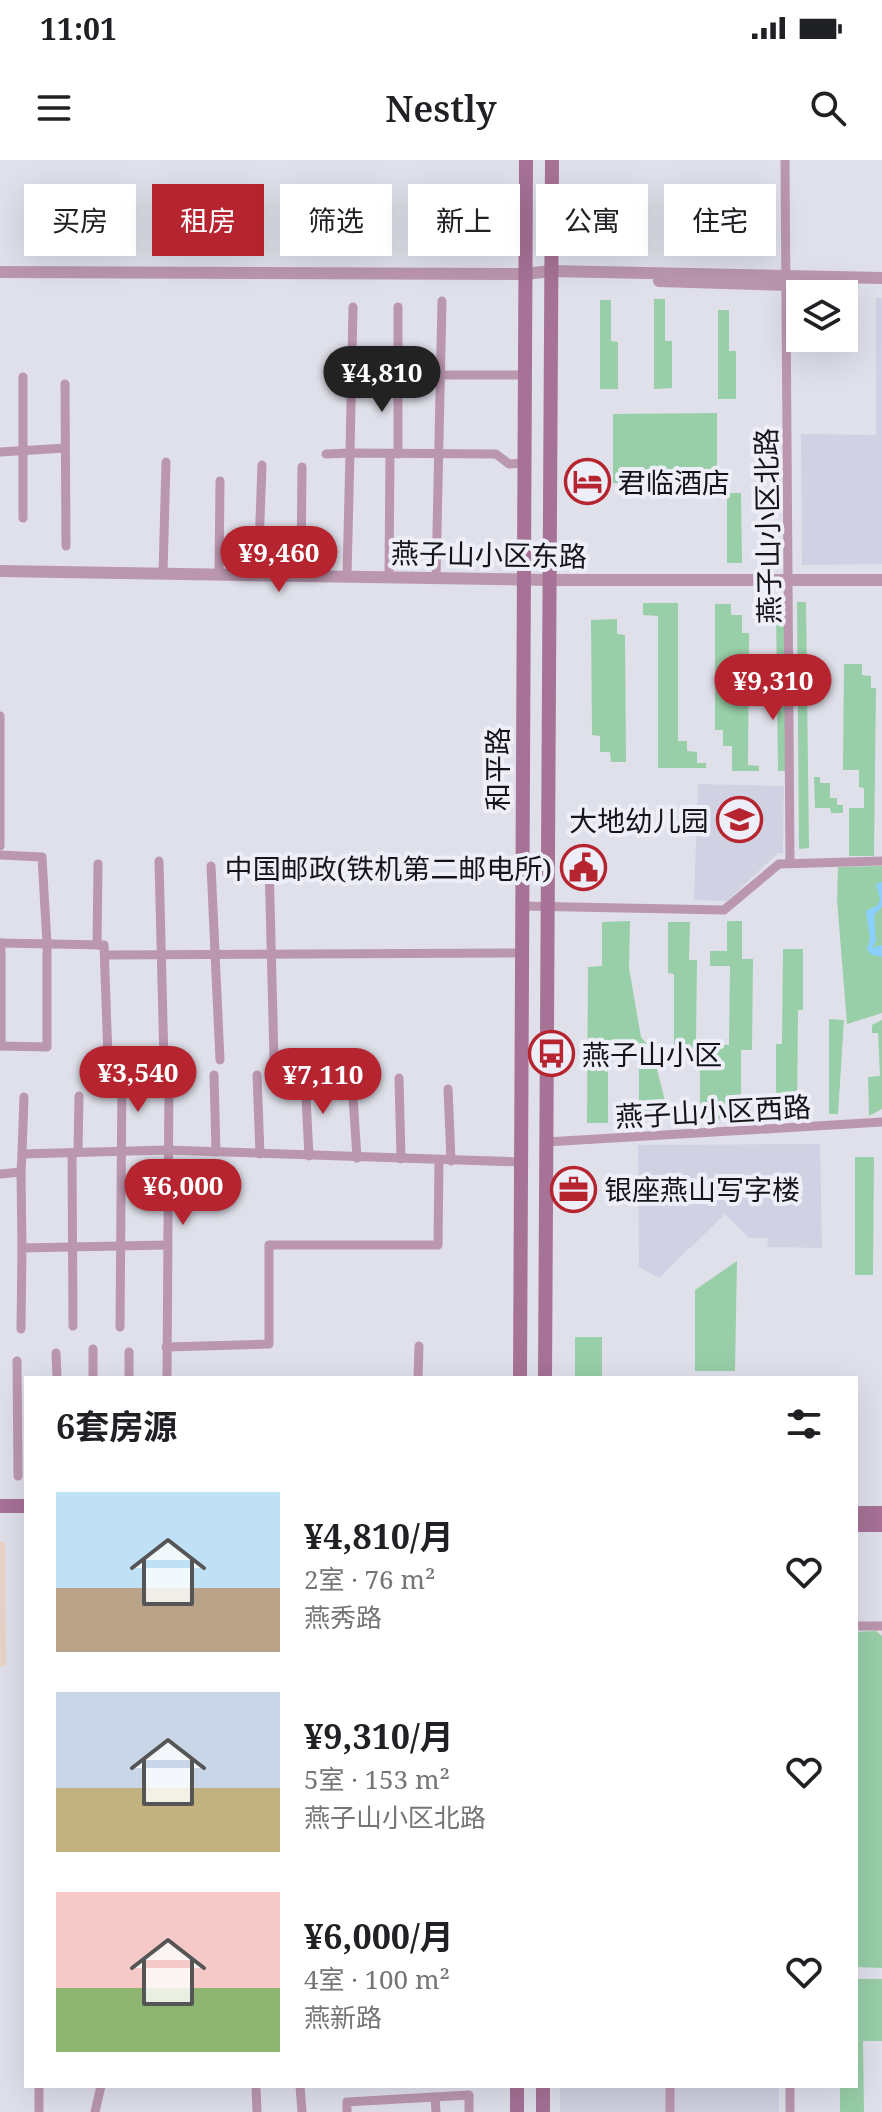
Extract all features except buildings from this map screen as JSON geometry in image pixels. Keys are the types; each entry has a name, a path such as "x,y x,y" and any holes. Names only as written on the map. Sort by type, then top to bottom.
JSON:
{"main road":[{"name":"和平路","path":"520,1376 526,160"},
{"name":"和平路","path":"545,1376 552,160"},
{"path":"0,1506 24,1506"},
{"path":"858,1513 882,1513"},
{"path":"0,1516 24,1516"},
{"path":"858,1525 882,1525"},
{"path":"517,2088 517,2112"},
{"path":"543,2088 543,2112"}],"street":[{"name":"燕子山小区北路","path":"785,160 790,861"},
{"path":"0,274 551,275 882,286"},
{"path":"785,281 882,278"},
{"path":"436,578 442,301"},
{"path":"347,576 353,307"},
{"path":"389,577 399,375 398,307"},
{"path":"353,375 525,375"},
{"path":"23,377 23,518"},
{"path":"65,384 66,546"},
{"path":"0,452 65,448"},
{"path":"326,454 496,454 509,464 524,463"},
{"path":"163,574 166,462"},
{"path":"258,576 262,465"},
{"path":"301,576 302,467"},
{"path":"219,575 220,481"},
{"name":"燕子山小区东路","path":"0,571 524,580 882,580"},
{"path":"0,716 0,846"},
{"path":"0,855 42,857 47,944 47,1047 0,1046 0,943 47,944 97,945 104,945 108,1058"},
{"path":"159,861 164,1063"},
{"path":"522,906 724,910 779,864 790,861 882,861"},
{"path":"269,862 274,1059"},
{"path":"97,945 98,864"},
{"path":"211,866 220,1060"},
{"path":"105,955 522,953"},
{"path":"120,1327 122,1075"},
{"path":"214,1075 216,1152"},
{"path":"257,1075 260,1154"},
{"path":"167,1376 169,1076"},
{"path":"305,1077 309,1156"},
{"path":"399,1078 401,1159"},
{"path":"352,1082 357,1158"},
{"path":"448,1089 451,1161"},
{"path":"73,1326 75,1152 79,1096"},
{"path":"21,1329 24,1097"},
{"name":"燕子山小区西路","path":"546,1142 882,1122"},
{"path":"22,1154 167,1150 521,1162"},
{"path":"166,1347 269,1344 269,1245 438,1245 439,1160"},
{"path":"0,1174 21,1172"},
{"path":"22,1248 167,1245"},
{"path":"418,1376 419,1346"},
{"path":"93,1349 93,1376"},
{"path":"129,1352 129,1376"},
{"path":"56,1353 57,1376"},
{"path":"17,1361 22,1412 18,1476"},
{"path":"858,1626 882,1626"},
{"path":"39,2088 39,2112"},
{"path":"95,2112 101,2088"},
{"path":"256,2088 257,2112"},
{"path":"300,2088 302,2112"},
{"path":"670,2088 670,2112"},
{"path":"790,2088 790,2112"},
{"path":"347,2112 347,2102 469,2095 469,2112"},
{"path":"435,2097 436,2112"},
{"path":"393,2100 393,2112"}],"shaded area":[{"path":"876,298 882,298 882,564 802,565 801,434 876,435"},
{"name":"大地幼儿园","path":"698,784 784,786 783,853 778,853 727,901 694,900"},
{"path":"820,1144 822,1248 768,1247 767,1238 749,1238 725,1214 659,1278 639,1267 638,1145"},
{"path":"0,1542 5,1542 6,1666 0,1666"},
{"path":"560,2088 779,2088 779,2112 560,2112"}],"green space":[{"path":"654,299 665,299 665,341 672,341 672,388 654,389"},
{"path":"600,300 611,300 611,341 618,342 618,389 600,389"},
{"path":"718,310 729,310 729,351 736,351 736,399 718,399"},
{"path":"717,413 717,483 613,483 613,414"},
{"path":"727,493 741,493 742,563 727,563"},
{"path":"797,602 806,602 809,848 799,849"},
{"path":"643,603 678,603 678,741 687,741 687,751 697,752 697,763 706,763 706,768 658,768 658,616 643,615"},
{"path":"715,604 731,604 731,615 742,615 742,633 749,633 748,765 759,766 759,771 732,771 732,746 723,746 723,730 715,730"},
{"path":"776,607 786,607 788,771 778,771"},
{"path":"617,619 617,634 625,635 626,762 611,762 610,752 600,752 600,736 592,735 591,620"},
{"path":"844,664 862,664 862,675 871,676 871,688 876,688 874,856 849,856 849,808 864,808 864,788 859,787 859,770 843,770"},
{"path":"814,777 820,777 820,783 830,783 830,798 837,798 837,805 843,805 843,813 831,813 830,808 815,808"},
{"path":"882,866 882,1013 847,1024 837,899 838,867"},
{"path":"630,921 629,968 641,1037 652,1050 670,1120 639,1118 639,1046 608,1046 608,1123 587,1123 588,967 602,966 602,922"},
{"path":"727,921 742,921 742,959 753,959 752,1050 741,1050 741,1119 700,1119 700,1053 674,1052 674,974 668,973 668,922 690,922 689,960 697,960 696,1044 729,1045 730,966 710,966 710,951 727,951"},
{"path":"783,949 803,949 803,1010 798,1010 797,1114 776,1114 776,1044 782,1044"},
{"path":"829,1019 844,1020 838,1114 829,1114"},
{"path":"882,1020 882,1109 869,1116 868,1077 880,1076 878,1033 872,1033 872,1025"},
{"path":"855,1157 874,1157 873,1275 855,1275"},
{"path":"737,1261 735,1371 695,1371 695,1290"},
{"path":"575,1337 602,1337 602,1376 575,1376"},
{"path":"876,1631 882,1636 882,1968 858,1967 858,1632"},
{"path":"858,1979 882,1979 882,2041 863,2041 864,2112 840,2112 840,2088 858,2088"}],"water":[{"path":"882,882 882,907 874,915 876,941 872,948 882,945 882,957 870,954 867,948 870,939 866,911 878,905 880,899 876,884"}],"place":[{"name":"君临酒店","path":"587,482"},
{"name":"大地幼儿园","path":"740,820"},
{"name":"中国邮政(铁机第二邮电所)","path":"583,868"},
{"name":"燕子山小区","path":"551,1054"},
{"name":"银座燕山写字楼","path":"573,1189"}]}
